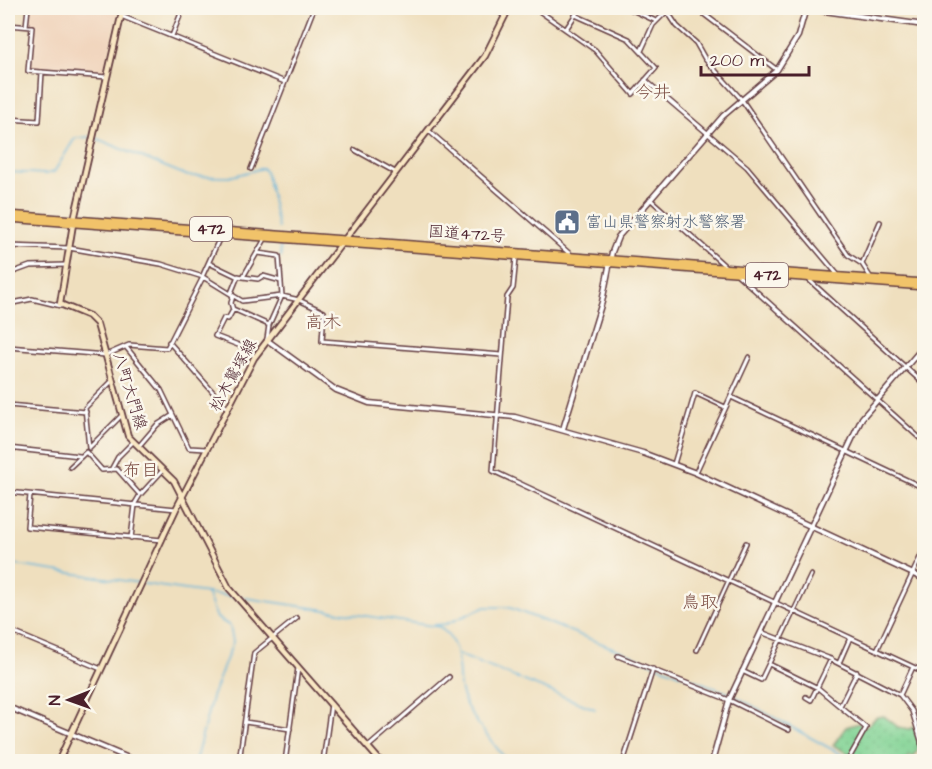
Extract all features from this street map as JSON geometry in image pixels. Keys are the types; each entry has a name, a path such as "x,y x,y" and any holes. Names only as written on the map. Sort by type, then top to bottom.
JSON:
{"highway":[{"name":"国道472号","path":"8,213 266,238 345,241 516,256 727,267 924,282"},
{"name":"国道472号","path":"8,219 74,221 570,256 924,287"}],"main road":[{"path":"61,306 60,295 74,221 123,8"},
{"name":"松木鷲塚線","path":"58,762 176,509 255,357 485,56 508,8"},
{"name":"八町大門線","path":"61,306 93,319 101,332 129,436 164,469 183,498 229,588 381,762"}],"street":[{"path":"26,26 28,8"},
{"path":"172,36 183,8"},
{"path":"251,169 314,8"},
{"path":"495,8 505,17"},
{"path":"534,8 595,50 633,94 656,68 629,39 575,15"},
{"path":"566,29 580,8"},
{"path":"628,8 657,21"},
{"path":"696,8 777,70"},
{"path":"563,429 602,302 610,261 618,237 708,133 777,70 798,36 805,8 924,25"},
{"path":"850,15 851,8"},
{"path":"641,51 657,21 667,9 677,26 696,43 705,59 742,100 848,255 862,264 871,278"},
{"path":"121,16 285,82"},
{"path":"8,25 32,27 28,71 107,77"},
{"path":"8,119 39,121 42,72"},
{"path":"645,80 747,167 838,275"},
{"path":"429,131 570,256"},
{"path":"355,150 397,173"},
{"path":"650,199 727,267"},
{"path":"862,264 880,222"},
{"path":"8,347 106,355 126,347 139,345 167,348 203,277 221,234"},
{"path":"243,277 266,238"},
{"path":"8,246 69,248 161,264 203,277 249,302 282,296 299,300 324,312 322,341 503,355"},
{"path":"258,253 279,256 282,296 269,325 267,339 350,397 369,403 498,414 563,429 674,464 811,525 924,579"},
{"path":"516,256 513,288 507,297 493,471 924,672"},
{"path":"209,263 238,277 258,279 263,276 281,280"},
{"path":"8,274 30,266 66,265"},
{"path":"736,272 924,442"},
{"path":"238,277 232,294 233,309 228,319 224,318 215,336 246,348 255,357"},
{"path":"807,278 924,384"},
{"path":"8,304 32,299 61,306"},
{"path":"233,309 269,325"},
{"path":"169,342 228,408"},
{"path":"712,762 729,700 862,418 924,346"},
{"path":"126,347 161,390 189,448 208,449"},
{"path":"696,473 749,357"},
{"path":"90,448 85,408 113,380"},
{"path":"674,464 695,393 725,407"},
{"path":"731,397 924,488"},
{"path":"8,405 86,412"},
{"path":"70,468 122,415"},
{"path":"139,446 157,425 173,415"},
{"path":"111,470 118,457 134,441"},
{"path":"8,448 81,456"},
{"path":"86,452 102,470 117,469 140,495"},
{"path":"131,538 134,505 164,469"},
{"path":"8,492 176,509"},
{"path":"30,495 27,527 162,540"},
{"path":"697,650 746,543"},
{"path":"877,650 924,549"},
{"path":"742,671 761,680 811,575"},
{"path":"239,762 254,653 297,618"},
{"path":"8,630 101,669"},
{"path":"761,632 831,659 900,695 912,711 923,746"},
{"path":"838,663 851,637"},
{"path":"618,656 729,700 789,730"},
{"path":"806,697 811,700 831,659"},
{"path":"769,664 818,688 841,704 866,728 847,762"},
{"path":"285,762 298,666"},
{"path":"900,695 913,666"},
{"path":"623,762 653,669"},
{"path":"841,704 857,672"},
{"path":"368,747 449,677"},
{"path":"324,762 331,704"},
{"path":"8,707 138,762"},
{"path":"245,722 290,729"}],"shaded area":[{"path":"30,8 119,8 104,74 30,69 34,25 29,25"}],"green space":[{"path":"884,716 898,727 910,729 914,727 920,745 914,757 909,756 907,762 862,761 833,745 846,727 859,723 864,728 877,717"}],"waterway":[{"path":"8,172 46,174 54,172 75,138 90,137"},
{"path":"95,138 188,176 229,177 263,168 267,175 278,228"},
{"path":"280,244 281,257"},
{"path":"8,564 140,583"},
{"path":"144,584 235,597"},
{"path":"195,762 212,697 233,642 230,626 217,618 207,593"},
{"path":"239,597 440,627 449,636 454,646 466,705 508,762"},
{"path":"434,625 446,624 485,607 508,607 731,694 855,762"},
{"path":"459,655 595,709"}],"place":[{"name":"富山県警察射水警察署","path":"567,222"}],"district":[{"name":"今井","path":"653,92"},
{"name":"高木","path":"323,322"},
{"name":"布目","path":"141,470"},
{"name":"鳥取","path":"700,602"}]}
